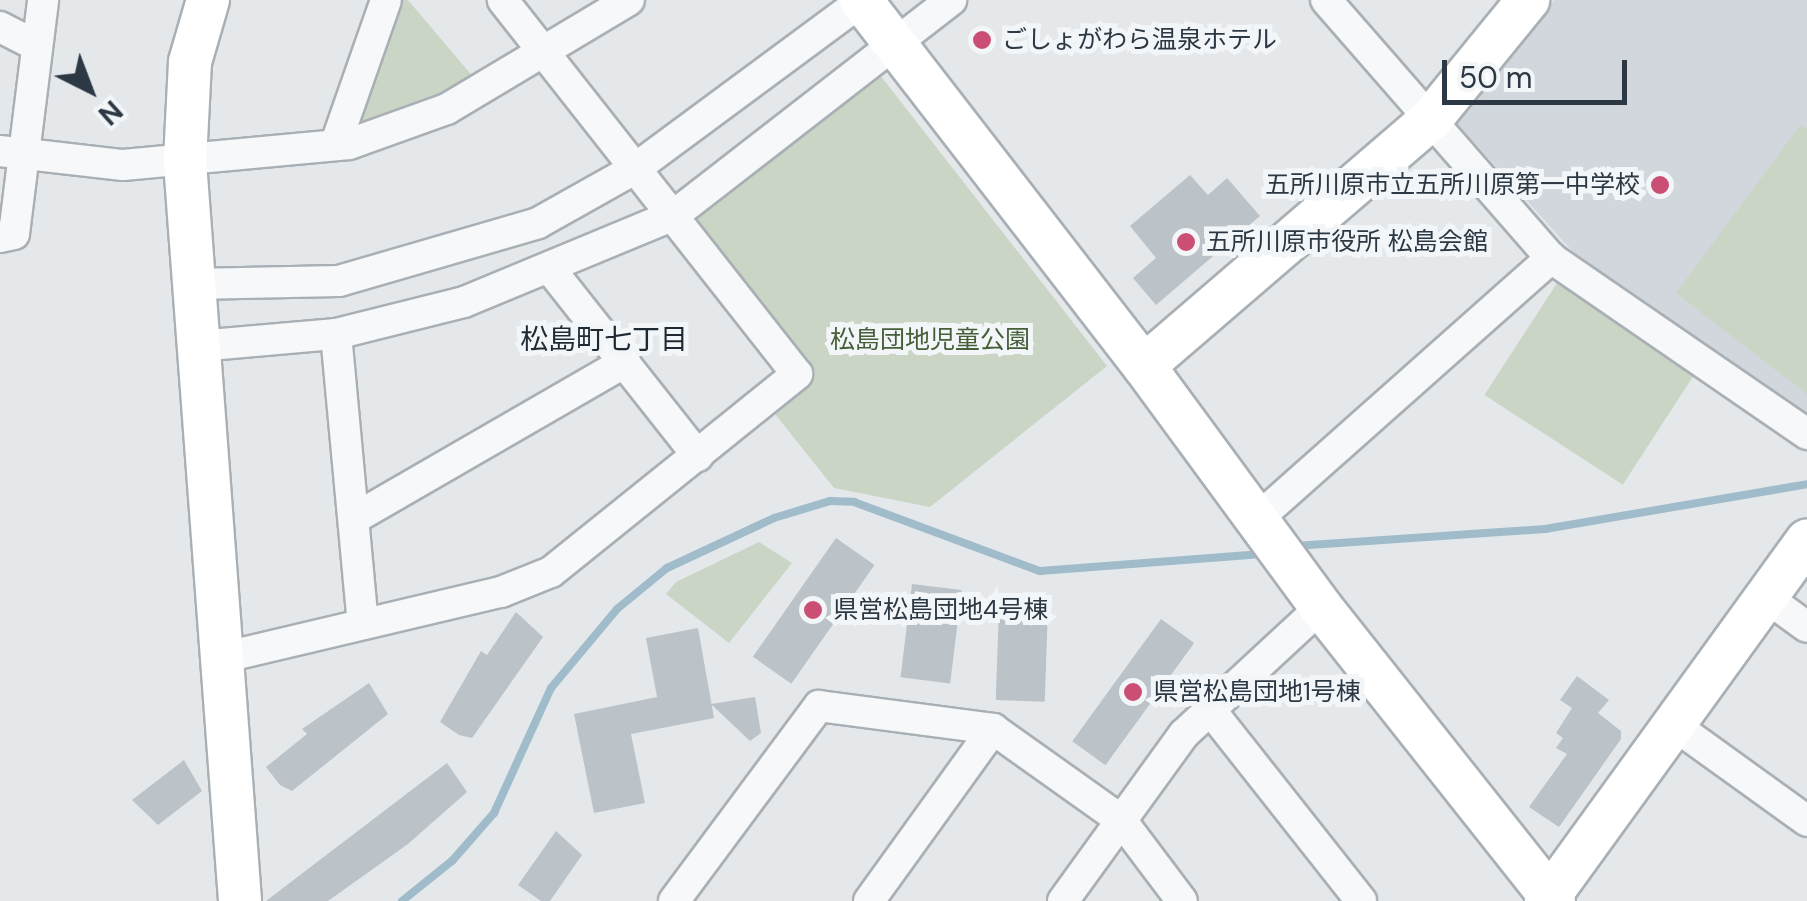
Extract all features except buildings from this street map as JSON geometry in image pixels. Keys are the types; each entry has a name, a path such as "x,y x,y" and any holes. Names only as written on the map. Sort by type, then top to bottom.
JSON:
{"street":[{"path":"0,237 14,234 11,154 43,0"},
{"path":"208,0 190,62 185,162 240,901"},
{"path":"336,143 386,0"},
{"path":"221,658 502,592 552,572 796,374 503,0"},
{"path":"11,154 185,162 348,144 446,109 548,54 629,0"},
{"path":"193,284 340,280 448,254 538,223 636,168 862,0 1144,366 1321,607 1550,899 1807,540"},
{"path":"198,346 336,334 464,302 551,270 674,214 951,0"},
{"path":"1326,0 1551,258 1807,434"},
{"path":"1144,366 1431,119 1528,0"},
{"path":"0,27 34,44"},
{"path":"448,254 464,302"},
{"path":"1260,526 1551,258"},
{"path":"551,270 698,456"},
{"path":"336,334 363,624"},
{"path":"355,518 625,362"},
{"path":"1767,598 1807,627"},
{"path":"1063,901 1208,707 1321,607"},
{"path":"674,901 819,706 993,729 1121,820 1182,901"},
{"path":"1208,707 1361,901"},
{"path":"1674,725 1807,821"},
{"path":"869,901 993,729"}],"shaded area":[{"name":"五所川原市立五所川原第一中学校","path":"1554,0 1807,0 1807,413 1573,252 1452,118"}],"green space":[{"path":"400,0 408,0 480,85 349,133"},
{"name":"松島団地児童公園","path":"873,66 1107,366 930,507 834,488 771,409 811,377 687,216"},
{"path":"1801,124 1807,129 1807,394 1676,293"},
{"path":"1559,280 1697,370 1623,485 1484,395"},
{"path":"759,542 792,563 729,643 666,594 676,582"}],"waterway":[{"path":"1295,546 1545,529 1807,484"},
{"path":"402,901 452,861 494,813 551,688 617,609 667,568 774,518 830,501 854,502 1040,571 1262,554"}],"place":[{"name":"ごしょがわら温泉ホテル","path":"982,40"},
{"name":"五所川原市立五所川原第一中学校","path":"1660,185"},
{"name":"五所川原市役所 松島会館","path":"1186,242"},
{"name":"県営松島団地4号棟","path":"813,610"},
{"name":"県営松島団地1号棟","path":"1133,692"}],"district":[{"name":"松島町七丁目","path":"604,340"}]}
